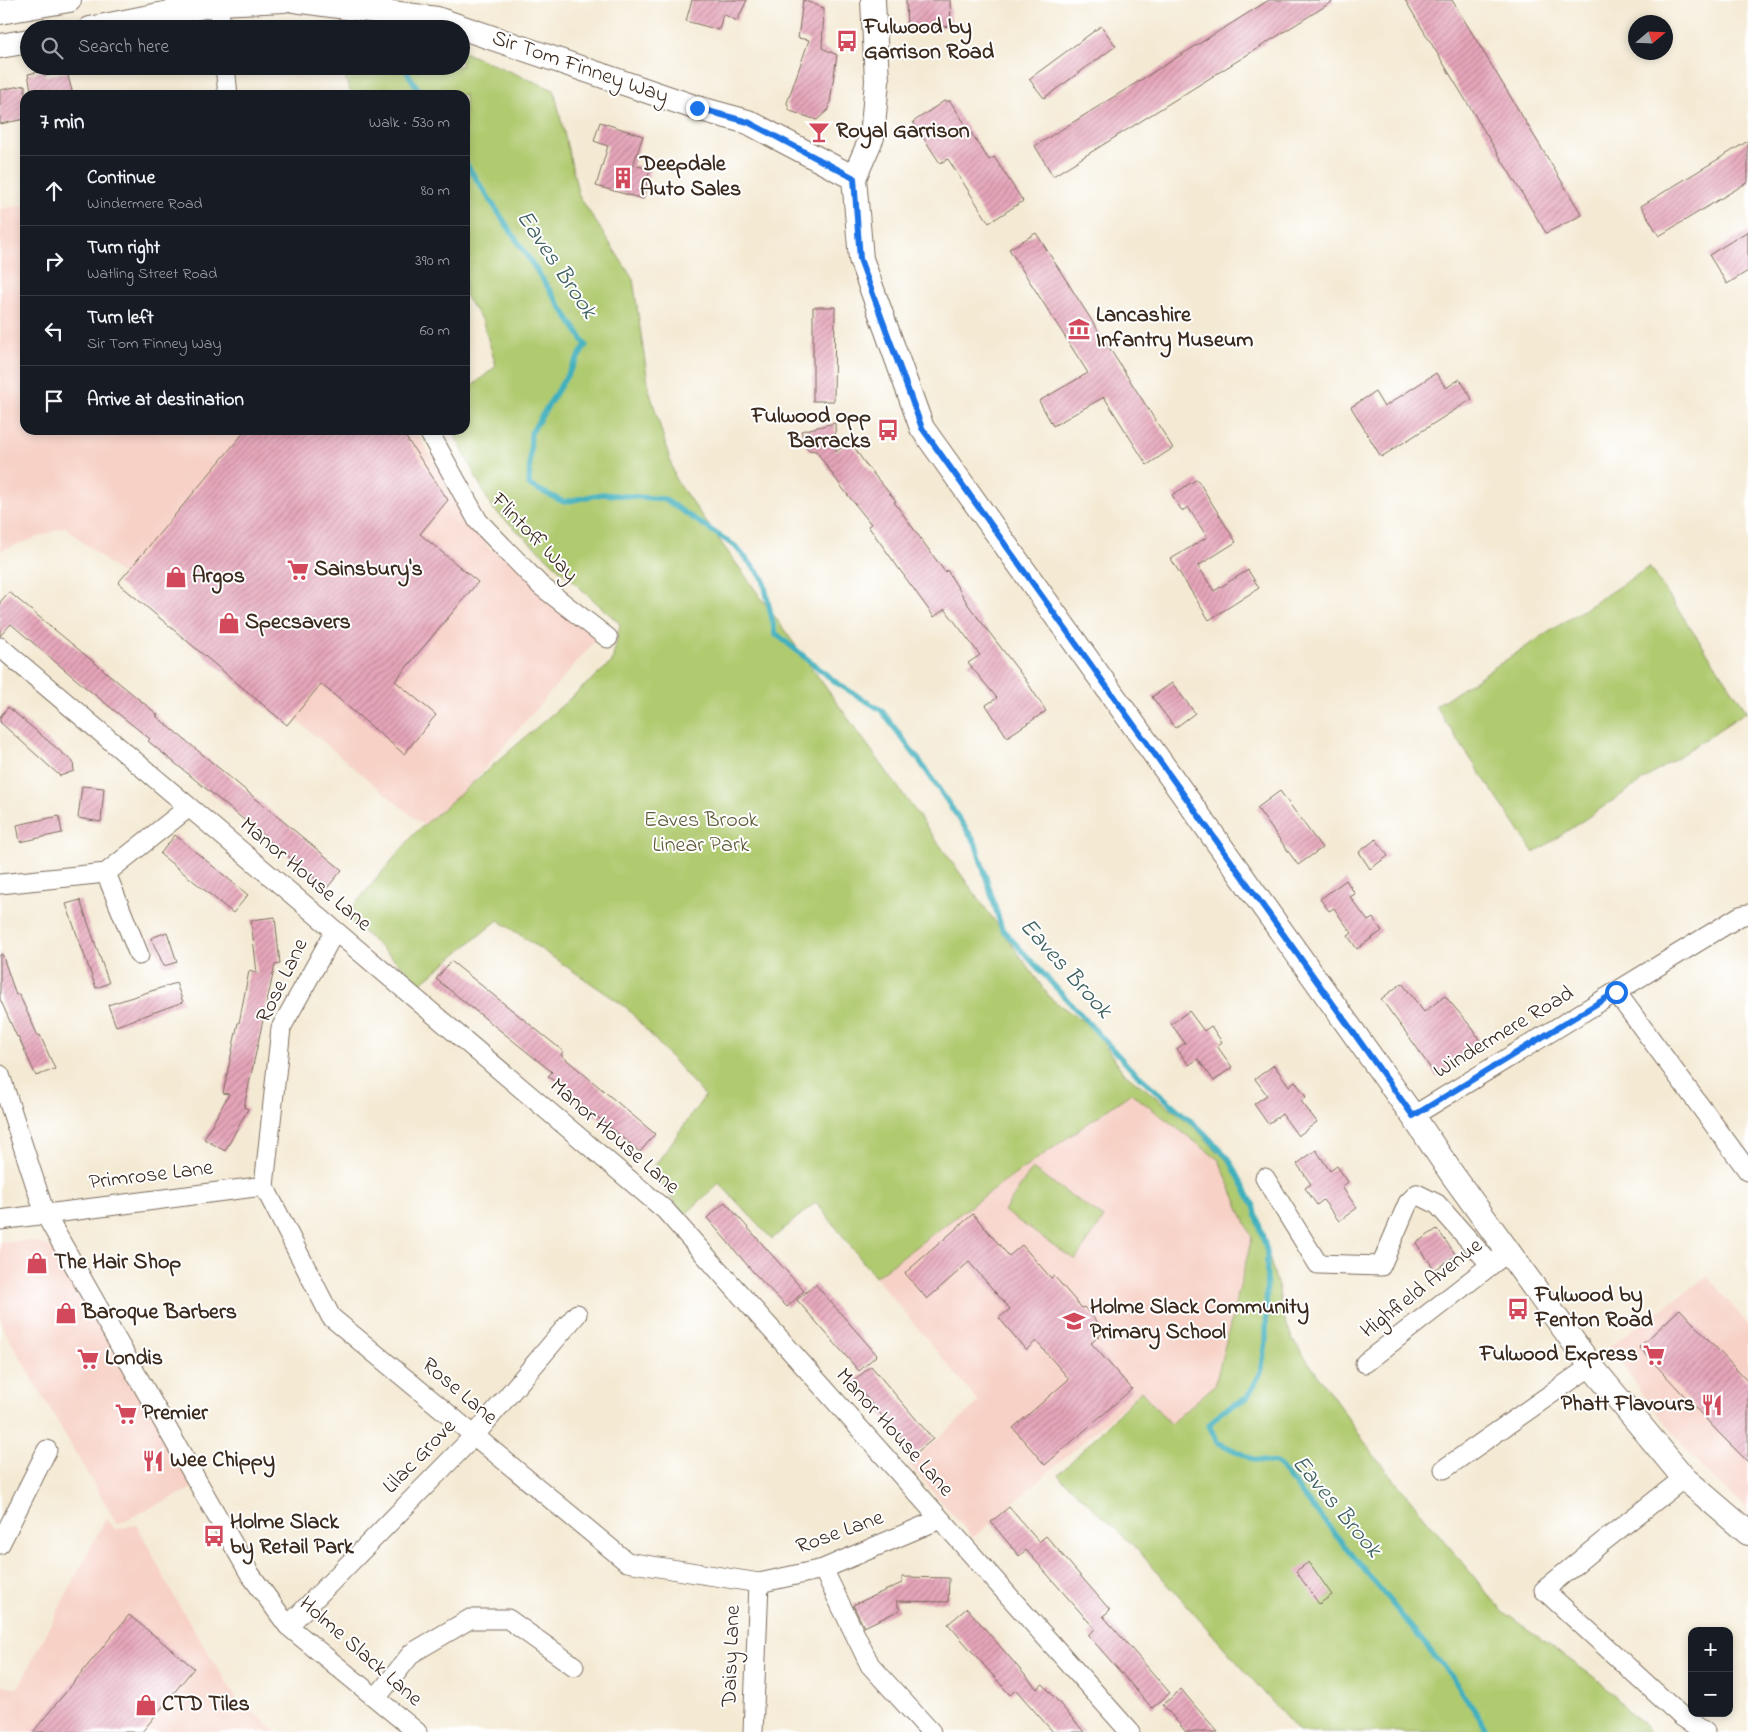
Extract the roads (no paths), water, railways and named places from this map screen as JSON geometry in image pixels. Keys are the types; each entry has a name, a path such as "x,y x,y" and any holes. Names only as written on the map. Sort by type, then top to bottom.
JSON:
{"main road":[{"path":"0,12 69,0"},
{"path":"133,20 218,2 284,0"},
{"name":"Sir Tom Finney Way","path":"294,0 440,20"},
{"path":"873,0 878,81 872,137 854,178 860,259 922,428 1413,1116 1452,1174 1500,1258 1684,1478 1748,1533"},
{"name":"Sir Tom Finney Way","path":"470,30 679,102 748,122 854,178"},
{"path":"0,46 20,43"}],"street":[{"path":"218,2 220,20"},
{"path":"226,75 227,90"},
{"name":"Flintoff Way","path":"431,435 478,521 541,586 608,638"},
{"name":"Manor House Lane","path":"0,647 665,1210 1130,1732"},
{"path":"0,884 106,874 189,807"},
{"path":"106,874 139,955"},
{"name":"Windermere Road","path":"1413,1116 1740,916 1748,914"},
{"name":"Rose Lane","path":"335,931 281,1028 264,1186 332,1316 627,1562 759,1583 822,1569 940,1519"},
{"path":"1616,992 1748,1171"},
{"name":"Holme Slack Lane","path":"0,1075 45,1214 250,1574 288,1626 417,1732"},
{"path":"1265,1178 1318,1264 1381,1266 1408,1203 1418,1194 1437,1204 1500,1258"},
{"name":"Primrose Lane","path":"0,1220 264,1186"},
{"name":"Highfield Avenue","path":"1365,1363 1500,1258"},
{"name":"Lilac Grove","path":"288,1626 474,1436 577,1314"},
{"path":"1444,1469 1591,1366"},
{"path":"0,1544 47,1450"},
{"path":"1684,1478 1544,1590 1681,1716 1705,1732"},
{"path":"822,1569 870,1665 931,1732"},
{"name":"Daisy Lane","path":"753,1732 759,1583"},
{"path":"376,1698 412,1654 470,1619 508,1619 574,1666"}],"waterway":[{"name":"Eaves Brook","path":"409,75 419,90"},
{"name":"Eaves Brook","path":"470,170 586,345 531,433 529,485 564,502 602,494 664,499 735,546 763,578 775,633 838,684 881,710 921,763 975,842 1002,929 1130,1068 1200,1129 1229,1159 1254,1206 1267,1252 1266,1342 1261,1372 1247,1398 1222,1411 1209,1425 1217,1442 1254,1460 1277,1463 1452,1677 1489,1732"}],"place":[{"name":"Fulwood by Garrison Road","path":"847,41"},
{"name":"Royal Garrison","path":"819,132"},
{"name":"Deepdale Auto Sales","path":"623,178"},
{"name":"Lancashire Infantry Museum","path":"1079,329"},
{"name":"Fulwood opp Barracks","path":"888,430"},
{"name":"Sainsbury's","path":"298,570"},
{"name":"Argos","path":"176,577"},
{"name":"Specsavers","path":"229,623"},
{"name":"The Hair Shop","path":"37,1263"},
{"name":"Fulwood by Fenton Road","path":"1518,1309"},
{"name":"Baroque Barbers","path":"66,1313"},
{"name":"Holme Slack Community Primary School","path":"1074,1321"},
{"name":"Fulwood Express","path":"1654,1355"},
{"name":"Londis","path":"88,1359"},
{"name":"Phatt Flavours","path":"1712,1405"},
{"name":"Premier","path":"126,1414"},
{"name":"Wee Chippy","path":"153,1461"},
{"name":"Holme Slack by Retail Park","path":"214,1536"},
{"name":"CTD Tiles","path":"146,1705"}],"park label":[{"name":"Eaves Brook Linear Park","path":"701,834"}]}
